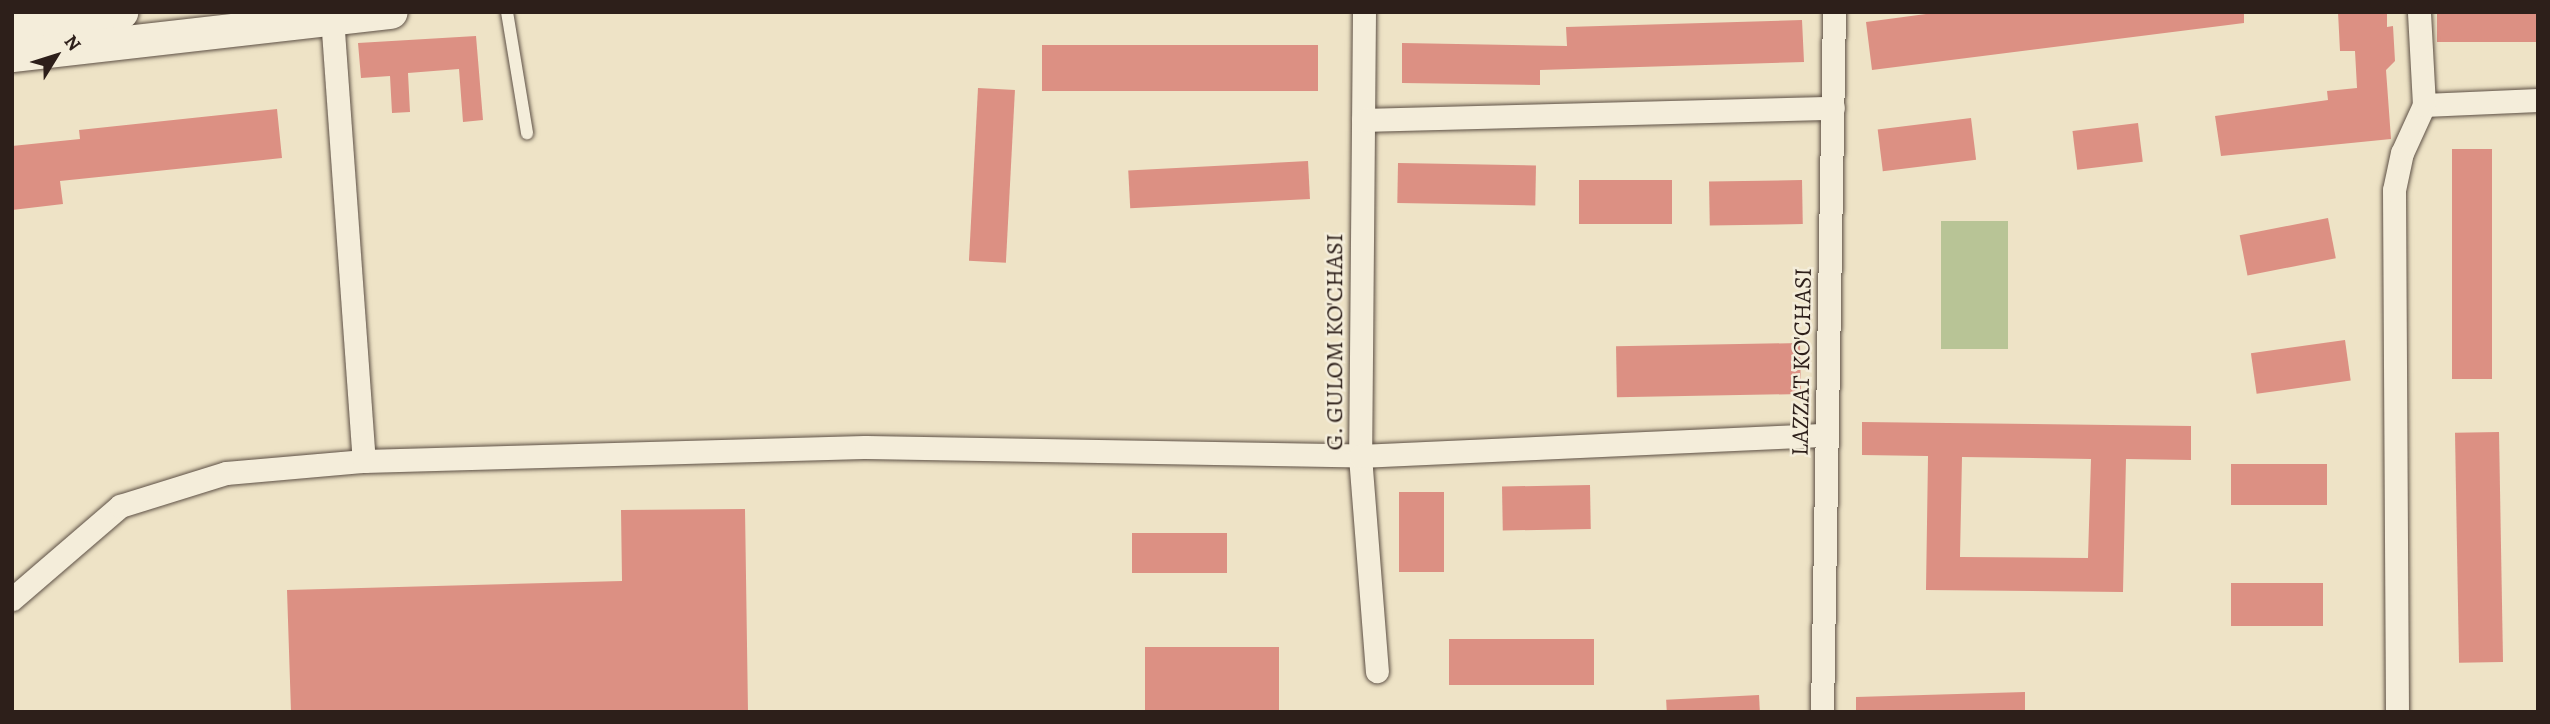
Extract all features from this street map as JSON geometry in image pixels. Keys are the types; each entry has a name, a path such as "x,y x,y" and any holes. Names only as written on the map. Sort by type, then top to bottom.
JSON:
{"main road":[{"path":"12,24 121,12"},
{"path":"12,55 332,15 391,12"}],"street":[{"name":"G. GULOM KO'CHASI","path":"1364,12 1360,456 1377,671"},
{"name":"LAZZAT KO'CHASI","path":"1822,712 1834,12"},
{"path":"2397,712 2394,190 2402,153 2424,105 2419,12"},
{"path":"332,15 364,461"},
{"path":"2424,105 2538,100"},
{"path":"1363,120 1833,108"},
{"path":"12,599 120,506 226,473 364,461 866,447 1360,456 1827,435"}],"lane":[{"path":"507,12 527,134"}],"green space":[{"path":"1941,221 2008,221 2008,349 1941,349"}],"building":[{"path":"1941,12 2244,12 2244,23 1872,70 1866,22"},
{"path":"2338,12 2387,12 2387,27 2393,26 2395,61 2386,70 2391,139 2221,156 2215,116 2328,100 2327,91 2357,88 2355,51 2340,51"},
{"path":"2437,12 2538,12 2538,42 2437,42"},
{"path":"1802,20 1804,62 1540,70 1540,85 1402,83 1402,43 1567,46 1566,27"},
{"path":"476,36 483,120 463,122 459,69 408,73 410,112 392,113 390,76 361,78 358,43"},
{"path":"1042,45 1318,45 1318,91 1042,91"},
{"path":"978,88 1015,90 1006,263 969,261"},
{"path":"277,109 282,158 60,181 63,204 12,210 12,146 80,139 79,130"},
{"path":"1971,118 1976,160 1883,171 1878,129"},
{"path":"2138,123 2143,162 2077,170 2072,131"},
{"path":"2452,149 2492,149 2492,379 2452,379"},
{"path":"1308,161 1310,199 1130,208 1128,170"},
{"path":"1398,163 1536,165 1535,205 1397,203"},
{"path":"1579,180 1672,180 1672,224 1579,224"},
{"path":"1802,180 1803,224 1710,226 1709,182"},
{"path":"2328,218 2336,258 2247,275 2240,235"},
{"path":"2345,340 2351,381 2257,394 2251,353"},
{"path":"1800,343 1801,394 1617,397 1616,346"},
{"path":"1862,422 2191,426 2191,460 2126,459 2123,592 1926,590 1928,456 1862,455","holes":["1962,457 2091,459 2088,558 1960,557"]},
{"path":"2499,432 2503,662 2459,663 2455,433"},
{"path":"2231,464 2327,464 2327,505 2231,505"},
{"path":"1590,485 1591,529 1503,531 1502,487"},
{"path":"1399,492 1444,492 1444,572 1399,572"},
{"path":"745,509 748,712 291,712 287,590 622,581 621,510"},
{"path":"1132,533 1227,533 1227,573 1132,573"},
{"path":"2231,583 2323,583 2323,626 2231,626"},
{"path":"1449,639 1594,639 1594,685 1449,685"},
{"path":"1145,647 1279,647 1279,712 1145,712"},
{"path":"2025,692 2025,712 1856,712 1856,697"},
{"path":"1759,695 1760,712 1667,712 1666,700"}]}
